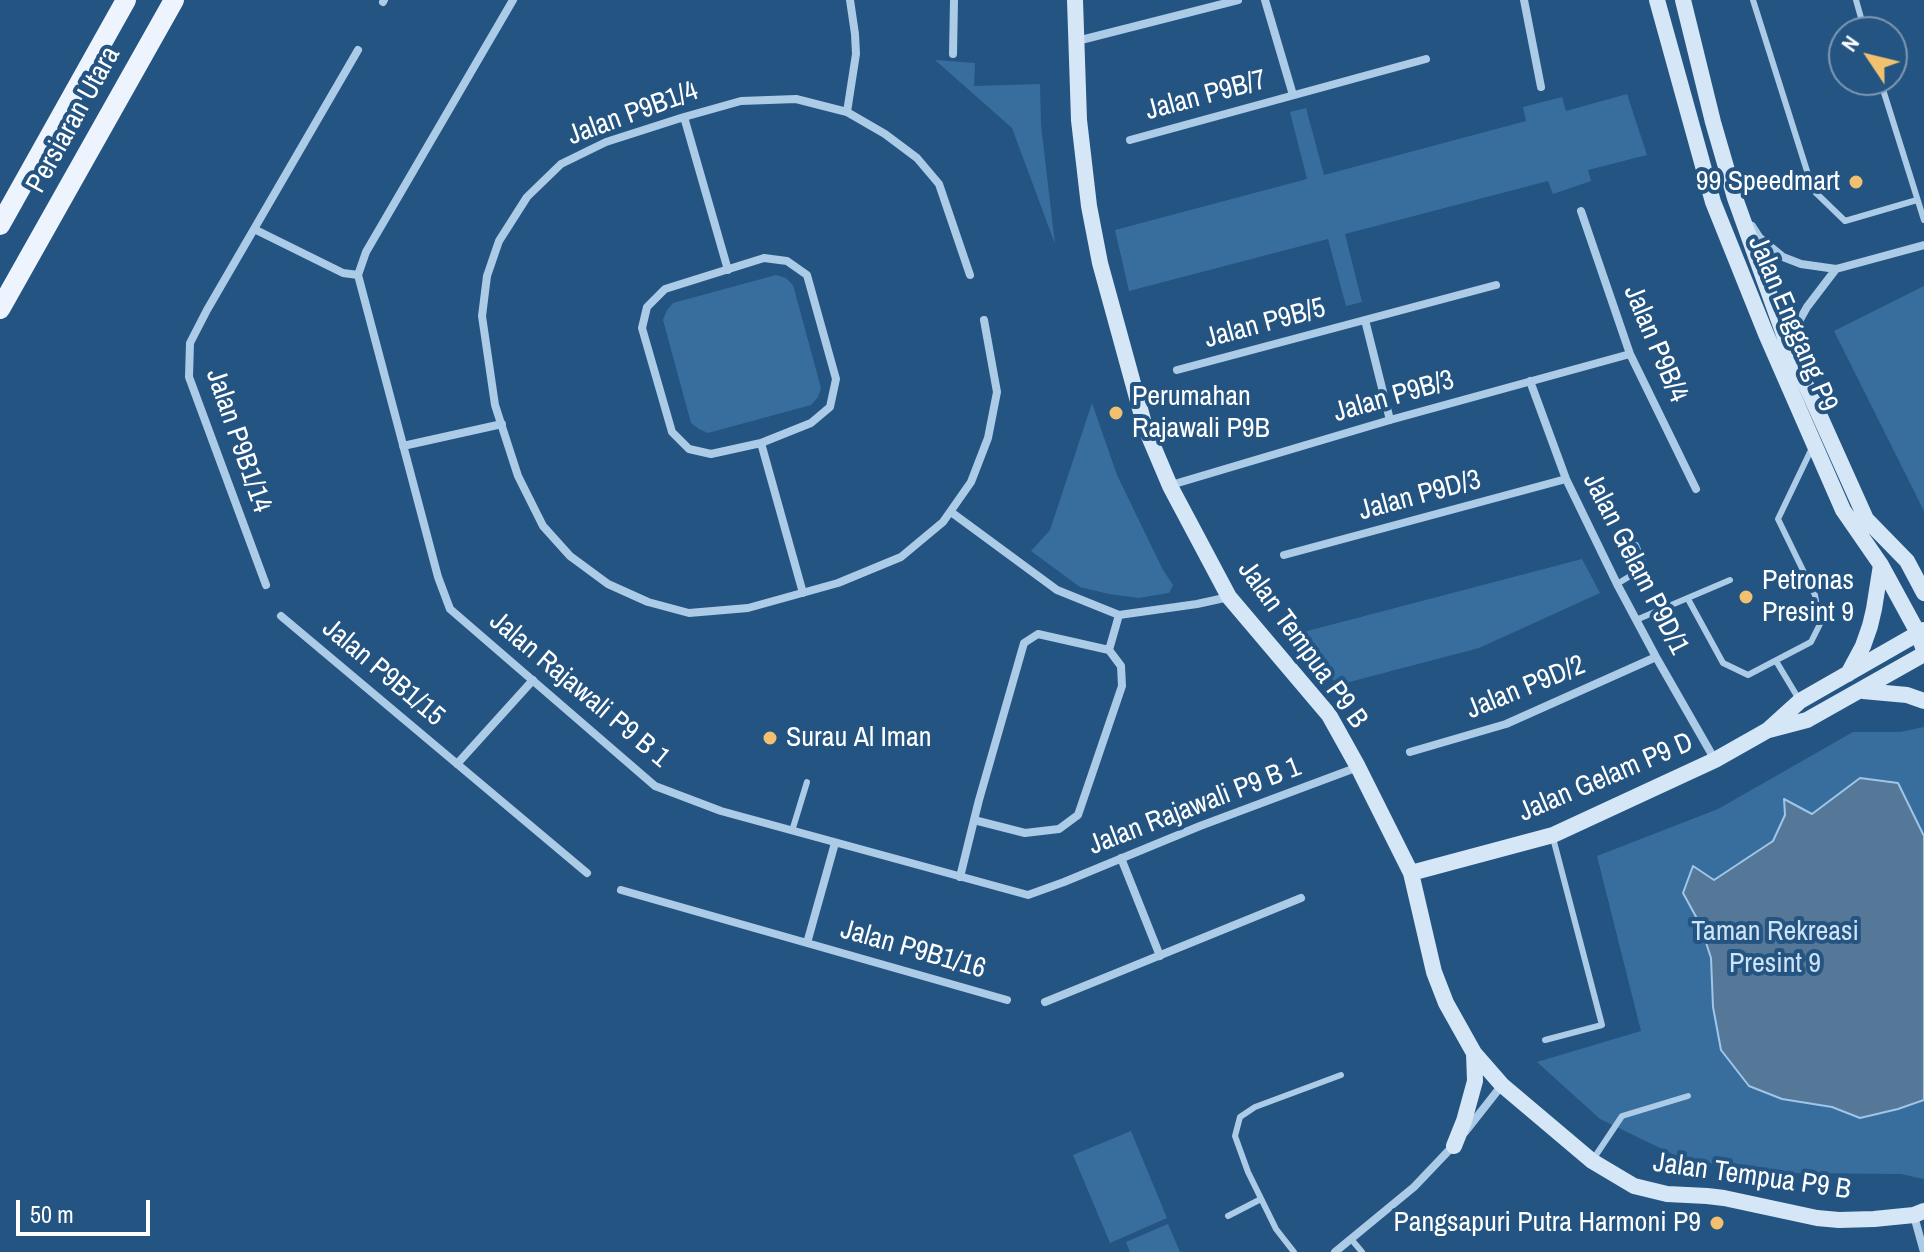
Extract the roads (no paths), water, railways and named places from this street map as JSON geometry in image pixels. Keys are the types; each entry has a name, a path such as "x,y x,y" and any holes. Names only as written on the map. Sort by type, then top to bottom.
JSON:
{"main road":[{"name":"Persiaran Utara","path":"0,225 126,0"},
{"name":"Persiaran Utara","path":"0,309 174,0"}],"street":[{"path":"254,229 343,273 358,275 366,252 513,0"},
{"path":"847,112 856,54 850,0"},
{"path":"953,54 954,0"},
{"name":"Jalan Tempua P9 B","path":"1075,0 1079,120 1089,206 1100,263 1145,427 1170,486 1229,597 1329,715 1358,767 1411,873 1434,972 1446,1003 1474,1053 1502,1085 1592,1161 1634,1186 1667,1194 1724,1198 1817,1218 1874,1219 1919,1213"},
{"path":"1076,41 1238,0"},
{"name":"Jalan P9B/7","path":"1265,0 1293,95"},
{"path":"1524,0 1541,87"},
{"name":"Jalan Enggang P9","path":"1657,0 1713,202 1766,334 1843,510 1921,631 1924,652"},
{"name":"Jalan Enggang P9","path":"1683,0 1735,198 1787,343 1866,519 1907,561 1924,593"},
{"name":"Jalan P9B1/14","path":"266,585 189,377 190,343 358,50"},
{"name":"Jalan P9B/7","path":"1130,140 1426,59"},
{"name":"Jalan P9B1/4","path":"970,275 939,184 917,158 885,134 847,112 796,99 741,101 606,142 561,164 527,197 499,241 487,276 482,316 495,405 518,476 543,526 570,556 608,584 648,602 689,613 748,608 838,583 901,557 943,522 971,482 988,438 997,392 984,320"},
{"path":"684,117 728,270"},
{"path":"1735,198 1759,237 1783,257 1801,264 1836,269 1924,245"},
{"name":"Jalan P9B/4","path":"1581,211 1630,354 1696,489"},
{"path":"764,258 787,261 807,275 836,379 830,407 811,423 761,443 711,454 689,449 672,432 642,328 647,307 665,289 728,270 764,258"},
{"path":"1787,343 1807,307 1836,269"},
{"name":"Jalan Rajawali P9 B 1","path":"358,275 438,577 450,609 655,786 721,811 1028,895 1358,767"},
{"name":"Jalan P9B/5","path":"1177,370 1496,285"},
{"name":"Jalan P9B/5","path":"1365,320 1390,420"},
{"name":"Jalan P9B/3","path":"1170,486 1390,420 1630,354"},
{"name":"Jalan Gelam P9D/1","path":"1530,381 1566,479 1617,584 1715,760"},
{"path":"403,446 502,424"},
{"path":"761,443 803,593"},
{"name":"Jalan P9D/3","path":"1284,555 1566,479"},
{"path":"951,512 1057,590 1119,615 1229,597"},
{"path":"1907,561 1924,578"},
{"path":"1847,675 1870,626 1881,565"},
{"path":"1109,650 1119,615"},
{"name":"Jalan P9B1/15","path":"281,616 587,873"},
{"name":"Jalan Gelam P9 D","path":"1411,873 1553,835 1715,760 1768,730 1800,701 1921,631"},
{"path":"960,877 974,820 1024,643 1038,634 1109,650 1121,666 1122,686 1078,815 1059,829 1025,833 974,820"},
{"name":"Jalan Gelam P9 D","path":"1768,730 1807,720 1924,652"},
{"name":"Jalan P9D/2","path":"1410,752 1506,724 1656,657"},
{"name":"Jalan P9B1/15","path":"457,764 533,680"},
{"path":"1860,691 1907,695 1924,701"},
{"name":"Jalan P9B1/16","path":"807,943 835,843"},
{"path":"1121,858 1160,956"},
{"name":"Jalan P9B1/16","path":"621,890 1007,1000"},
{"path":"1045,1002 1301,898"},
{"path":"1454,1146 1475,1081 1474,1053"},
{"path":"1335,1252 1414,1187 1454,1146 1502,1085"},
{"path":"1919,1213 1924,1252"}],"lane":[{"path":"1753,0 1813,190 1845,221 1917,200"},
{"path":"1885,96 1924,220"},
{"path":"1688,599 1723,663 1748,675 1811,642 1820,624 1815,595 1778,519 1814,443"},
{"path":"1617,584 1645,567 1636,545"},
{"path":"1636,620 1730,580"},
{"path":"1776,661 1800,701"},
{"path":"792,831 807,782"},
{"path":"1545,1040 1602,1025 1553,835"},
{"path":"1294,1252 1276,1229 1235,1136 1240,1117 1255,1107 1341,1075"},
{"path":"1592,1161 1622,1116 1688,1096"},
{"path":"1228,1216 1261,1199"},
{"path":"1351,1239 1362,1252"}],"place":[{"name":"99 Speedmart","path":"1856,182"},
{"name":"Perumahan Rajawali P9B","path":"1116,413"},
{"name":"Petronas Presint 9","path":"1746,597"},
{"name":"Surau Al Iman","path":"770,738"},
{"name":"Pangsapuri Putra Harmoni P9","path":"1717,1223"}],"park label":[{"name":"Taman Rekreasi Presint 9","path":"1775,948"}]}
